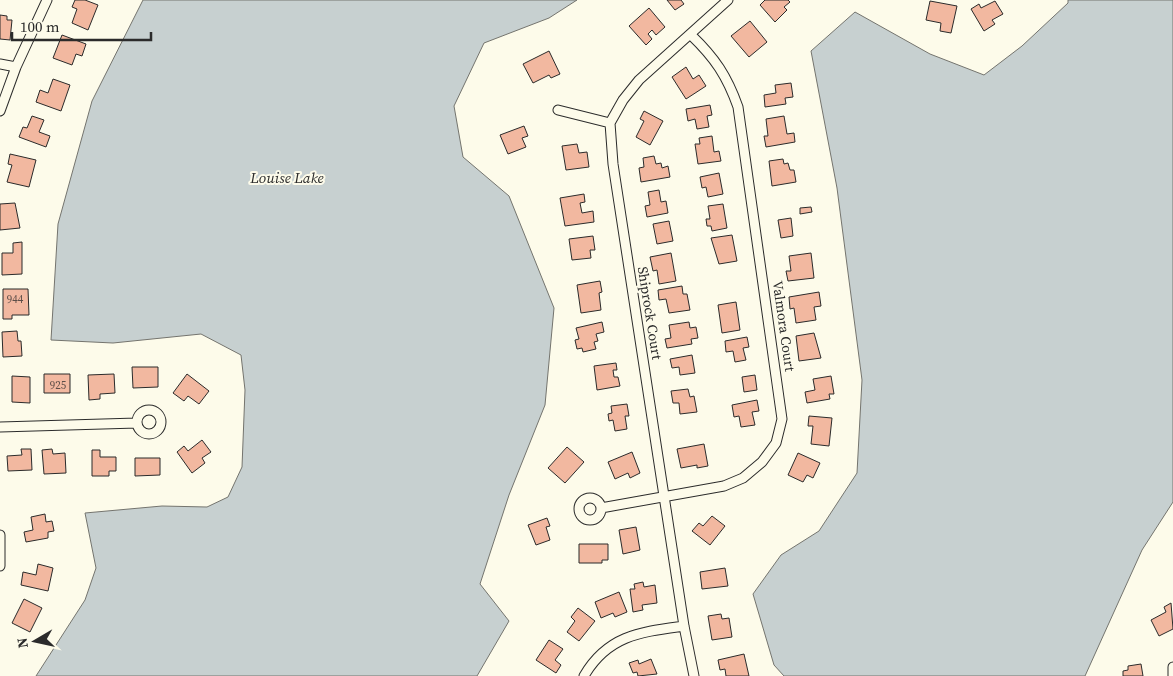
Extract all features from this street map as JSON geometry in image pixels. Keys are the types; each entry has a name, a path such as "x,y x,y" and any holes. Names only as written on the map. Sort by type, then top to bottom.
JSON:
{"street":[{"path":"0,111 16,67 47,0"},
{"path":"558,110 610,123 623,100 639,80 728,0"},
{"name":"Valmora Court","path":"601,508 724,486 743,478 762,462 776,443 782,419 738,107 728,79 710,52 691,35"},
{"path":"0,64 16,67"},
{"name":"Shiprock Court","path":"610,123 613,164 684,626 694,676"},
{"path":"0,427 136,423"},
{"path":"0,535 0,566"},
{"path":"584,676 591,664 609,647 625,637 684,626"},
{"path":"1172,676 1173,668"}],"water":[{"name":"Louise Lake","path":"143,0 577,0 549,18 484,43 454,106 463,157 509,196 554,308 545,405 509,495 480,584 509,621 477,676 36,676 85,600 96,568 85,513 162,506 207,507 228,497 242,467 245,390 241,355 201,334 113,343 51,340 58,224 92,101"},
{"path":"1068,0 1173,0 1173,502 1142,550 1085,676 784,676 774,665 753,594 781,555 819,531 857,473 862,380 837,188 811,51 855,12 930,54 984,75 1022,46 1068,3"}],"building":[{"path":"75,0 85,0 98,5 88,30 72,23 77,9 72,7"},
{"path":"667,0 681,0 684,4 675,10"},
{"path":"765,0 788,0 790,2 784,7 787,10 775,22 760,5"},
{"path":"930,1 957,6 951,33 940,31 941,23 926,20"},
{"path":"995,1 1003,14 992,20 995,24 984,31 971,9 979,4 981,8"},
{"path":"649,8 665,27 656,35 652,30 648,34 652,39 646,45 629,26"},
{"path":"0,15 7,16 7,20 12,20 10,40 0,39"},
{"path":"750,21 767,42 749,57 731,36"},
{"path":"62,35 86,44 82,56 76,54 72,65 53,58"},
{"path":"549,51 560,74 551,78 549,75 533,83 523,64"},
{"path":"686,67 693,79 699,75 706,86 686,99 672,77"},
{"path":"53,79 70,85 61,111 36,102 40,90 48,93"},
{"path":"791,83 793,97 785,98 786,104 765,107 764,95 776,93 775,85"},
{"path":"710,105 712,115 707,116 709,127 697,129 695,119 688,121 686,109"},
{"path":"644,111 663,121 650,145 636,137 644,121 640,119"},
{"path":"32,116 44,120 39,132 50,136 46,147 19,137 23,127 27,128"},
{"path":"784,116 787,134 794,133 795,142 766,147 764,136 768,136 766,119"},
{"path":"524,126 528,136 522,138 526,147 508,154 500,135"},
{"path":"712,136 714,152 719,151 721,161 698,164 695,144 700,144 699,138"},
{"path":"577,144 579,153 587,152 589,167 566,170 562,146"},
{"path":"10,154 36,160 29,187 7,182 12,165 8,164"},
{"path":"654,156 656,164 661,163 662,168 668,166 670,177 641,182 639,168 644,167 643,158"},
{"path":"783,159 784,164 788,163 790,170 794,170 796,182 772,186 769,161"},
{"path":"719,173 723,194 708,197 706,187 702,188 700,177"},
{"path":"659,190 661,202 666,201 668,213 647,217 645,206 650,205 648,192"},
{"path":"584,194 585,202 580,203 582,213 593,211 594,222 565,226 560,198"},
{"path":"15,203 20,228 0,230 0,204"},
{"path":"723,204 727,228 712,231 711,226 707,226 706,219 710,219 708,206"},
{"path":"811,207 812,212 800,214 800,208"},
{"path":"791,218 793,236 781,238 778,220"},
{"path":"669,221 673,241 657,244 653,224"},
{"path":"732,235 737,261 719,264 711,238"},
{"path":"593,236 595,250 590,250 591,258 572,260 569,239"},
{"path":"22,242 22,274 2,275 2,253 13,253 13,243"},
{"path":"671,253 676,281 659,284 657,270 653,271 650,257"},
{"path":"811,253 814,278 788,281 786,271 791,271 789,256"},
{"path":"600,281 602,292 599,293 601,310 581,313 577,285"},
{"path":"682,286 683,294 687,294 690,310 669,313 666,299 659,300 658,290"},
{"path":"3,289 28,289 29,315 12,315 12,319 3,319"},
{"path":"819,292 821,306 814,307 816,320 796,323 794,308 790,309 789,297"},
{"path":"736,302 740,330 722,333 718,305"},
{"path":"602,322 604,332 596,334 598,341 594,342 596,349 583,352 582,348 577,349 575,340 579,339 576,328"},
{"path":"689,322 690,328 696,327 698,338 691,339 692,344 667,348 665,339 671,338 669,325"},
{"path":"17,331 18,341 21,341 22,356 3,357 2,332"},
{"path":"814,333 821,358 799,361 796,336"},
{"path":"747,337 749,347 743,348 746,360 735,362 733,351 726,352 725,341"},
{"path":"692,355 695,373 680,375 679,367 672,368 670,359"},
{"path":"616,363 617,370 613,370 614,377 618,377 620,386 597,390 594,366"},
{"path":"132,367 158,367 158,387 133,388"},
{"path":"44,374 70,374 70,393 44,393"},
{"path":"114,374 115,393 100,394 100,399 89,400 88,375"},
{"path":"187,374 209,391 199,404 188,396 184,401 173,393"},
{"path":"755,375 757,390 744,392 742,377"},
{"path":"12,376 30,377 30,403 12,402"},
{"path":"831,376 834,394 829,394 830,399 807,403 805,392 815,390 813,379"},
{"path":"688,389 690,397 694,396 697,412 680,414 679,403 673,403 671,391"},
{"path":"757,400 759,411 752,412 755,425 741,427 739,416 734,417 732,405"},
{"path":"627,404 629,416 625,416 627,429 615,431 613,420 609,421 608,414 612,413 611,406"},
{"path":"809,416 832,418 829,446 811,444 813,426 808,426"},
{"path":"202,440 211,452 202,458 205,463 192,473 177,452 184,446 188,451"},
{"path":"704,444 708,466 697,468 697,465 681,468 677,449"},
{"path":"567,447 584,462 565,483 548,468"},
{"path":"21,449 31,449 32,470 8,471 7,456 22,455"},
{"path":"52,449 53,454 65,453 66,473 44,474 42,450"},
{"path":"92,450 100,450 100,457 116,457 116,471 109,471 109,476 92,476"},
{"path":"632,452 640,473 630,478 628,473 615,479 608,462"},
{"path":"798,453 820,463 813,478 807,475 803,482 788,475"},
{"path":"135,458 160,458 160,475 135,476"},
{"path":"45,514 46,522 52,521 54,531 48,532 48,538 26,542 24,532 33,530 31,517"},
{"path":"712,516 725,526 710,545 692,531 699,523 703,526"},
{"path":"547,518 550,526 546,527 550,540 536,545 528,525"},
{"path":"636,527 640,550 623,554 619,530"},
{"path":"579,544 608,544 608,560 602,560 602,563 579,563"},
{"path":"38,564 53,568 48,591 21,585 23,572 36,575"},
{"path":"725,568 728,586 702,589 700,572"},
{"path":"643,582 644,587 655,585 657,603 642,605 643,610 633,612 630,589 635,589 634,584"},
{"path":"619,592 627,612 615,617 613,613 601,618 595,602"},
{"path":"24,599 42,608 30,632 12,623"},
{"path":"1171,603 1173,629 1159,636 1151,620 1166,612 1164,607"},
{"path":"578,608 595,621 579,641 567,632 575,621 571,617"},
{"path":"721,614 722,619 729,618 732,637 712,640 708,616"},
{"path":"549,640 563,649 555,660 561,665 556,673 536,660"},
{"path":"744,654 749,676 726,676 725,669 720,670 718,660"},
{"path":"651,659 657,674 638,676 637,672 633,673 629,663 638,660 639,664"},
{"path":"1141,664 1143,676 1123,676 1123,671 1128,670 1128,666"}]}
